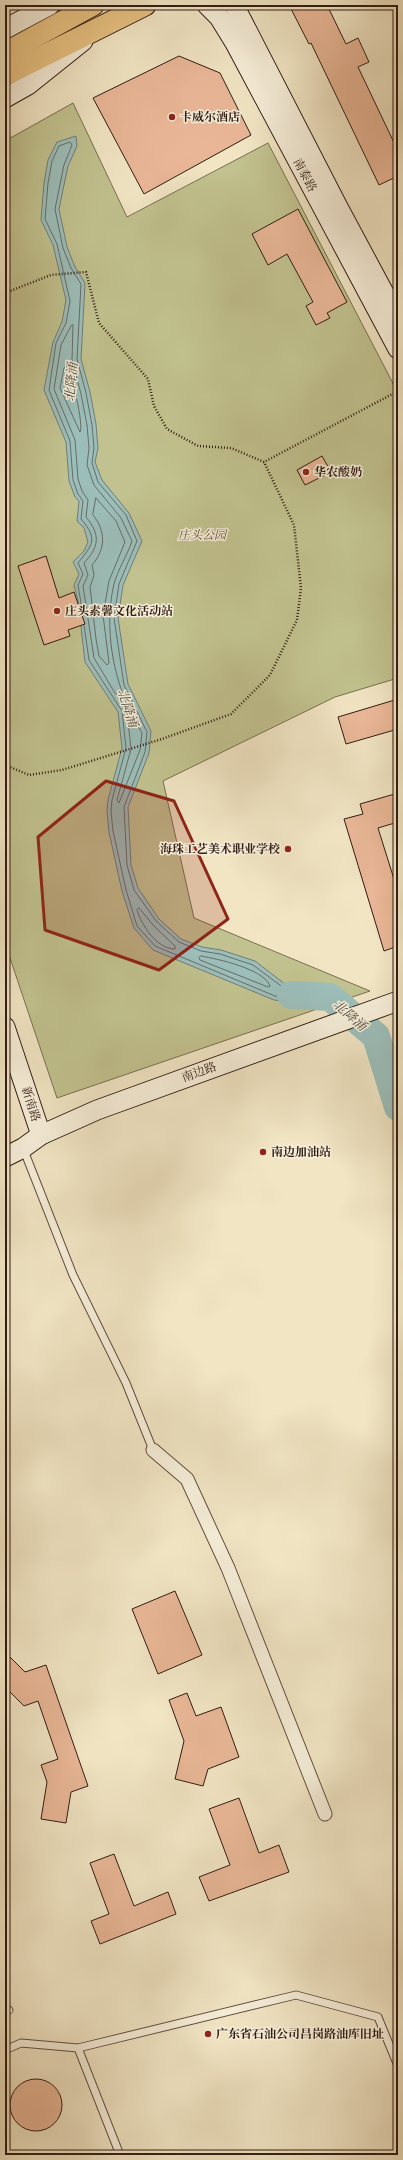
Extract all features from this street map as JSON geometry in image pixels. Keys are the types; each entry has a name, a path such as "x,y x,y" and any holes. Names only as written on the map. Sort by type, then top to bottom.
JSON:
{"main road":[{"path":"5,75 145,5"},
{"path":"5,53 86,8"}],"street":[{"name":"南泰路","path":"207,5 219,17 235,43 398,349"},
{"name":"南泰路","path":"234,5 330,193 398,319"},
{"path":"5,29 39,8"},
{"path":"5,98 44,73 100,27"},
{"name":"南边路","path":"5,1157 23,1148 41,1135 134,1096 398,1001"},
{"name":"新南路","path":"5,1027 41,1135"},
{"path":"153,1450 187,1479 228,1568 325,1814"}],"lane":[{"path":"23,1148 73,1275 126,1383 153,1450"},
{"path":"5,2050 21,2043 78,2048 296,1995 378,2017 398,2066"},
{"path":"78,2048 120,2155"}],"path":[{"path":"5,293 51,275 86,272 99,323 148,379 154,406 167,429 198,446 231,448 264,462 294,525 301,588 297,620 270,675 231,714 162,739 62,770 29,775 5,765"},
{"path":"264,462 398,391"},
{"path":"5,609 8,636"}],"highlighted area":[{"path":"106,781 174,801 228,919 159,970 45,930 38,837"}],"green space":[{"name":"庄头公园","path":"73,103 127,217 268,143 398,393 398,678 335,697 163,781 194,918 370,991 57,1098 5,943 5,141"}],"water":[{"path":"76,136 77,146 68,166 59,209 67,247 75,267 85,283 81,359 90,392 96,424 98,448 95,462 102,480 129,513 142,541 123,585 118,618 128,684 151,731 149,753 128,807 131,865 138,888 159,919 181,939 202,947 221,950 255,961 294,991 330,997 325,1000 301,1003 274,1000 153,950 134,928 122,891 109,832 107,811 108,800 122,748 118,712 85,662 78,601 74,585 79,574 73,562 84,551 88,542 84,528 77,521 79,501 75,497 69,481 66,442 44,390 53,342 62,322 66,300 53,245 41,220 44,183 48,160 57,142"}],"building":[{"path":"289,5 327,5 346,44 358,38 369,62 358,67 398,151 398,176 379,185 311,43 309,44"},
{"name":"卡威尔酒店","path":"179,56 220,73 251,135 144,194 93,98"},
{"path":"298,209 347,302 327,313 330,318 316,325 306,306 313,302 287,254 268,265 252,234"},
{"path":"322,456 331,472 305,485 297,470"},
{"name":"庄头素馨文化活动站","path":"46,556 59,598 74,592 85,624 68,630 70,636 44,645 18,566"},
{"path":"398,699 398,729 346,744 338,717"},
{"path":"398,793 398,822 378,828 398,892 398,946 384,951 344,819 363,814 360,804"},
{"path":"175,1591 202,1655 158,1674 132,1609"},
{"path":"5,1652 25,1672 46,1665 88,1786 71,1792 66,1823 41,1819 47,1782 41,1765 58,1759 38,1701 24,1706 5,1687"},
{"path":"187,1693 196,1716 221,1707 239,1757 208,1769 203,1786 175,1779 184,1741 169,1700"},
{"path":"239,1798 259,1853 279,1845 289,1872 209,1901 199,1877 230,1865 209,1809"},
{"path":"114,1854 134,1906 168,1892 176,1914 100,1944 91,1921 109,1914 90,1863"},
{"path":"31,2079 41,2079 50,2083 58,2091 62,2100 62,2110 58,2119 50,2127 41,2131 31,2131 22,2127 14,2119 10,2110 10,2100 14,2091 22,2083"}],"waterway":[{"name":"北降涌","path":"291,995 330,997 376,1036 398,1107"}],"place":[{"name":"卡威尔酒店","path":"172,117"},
{"name":"华农酸奶","path":"306,472"},
{"name":"庄头素馨文化活动站","path":"57,611"},
{"name":"海珠工艺美术职业学校","path":"288,849"},
{"name":"南边加油站","path":"263,1152"},
{"name":"广东省石油公司昌岗路油库旧址","path":"208,2034"}]}
